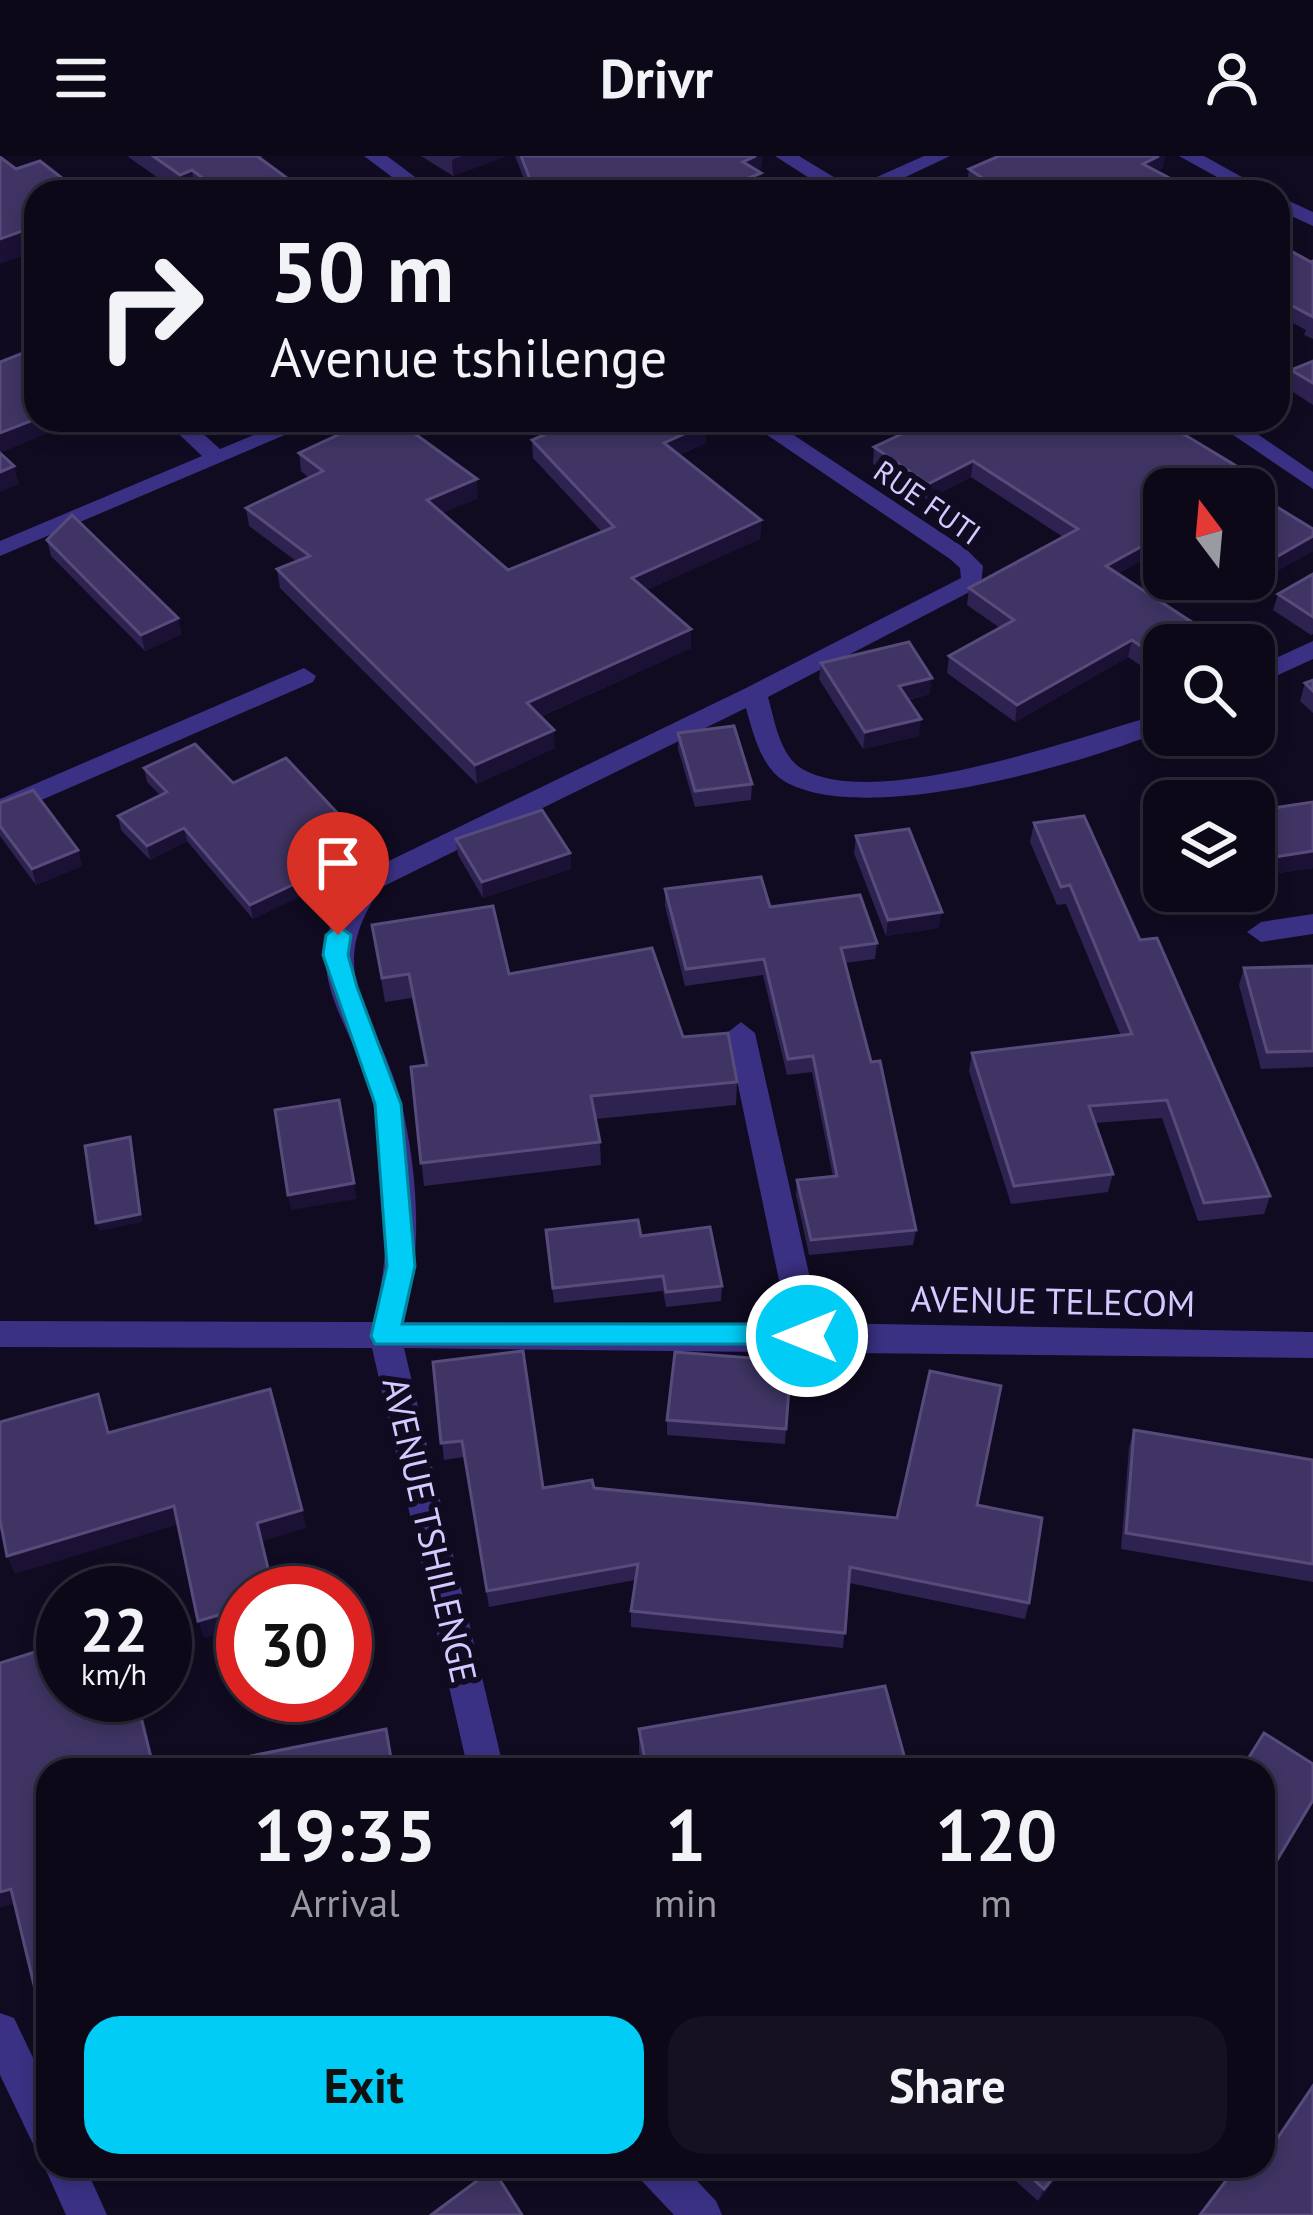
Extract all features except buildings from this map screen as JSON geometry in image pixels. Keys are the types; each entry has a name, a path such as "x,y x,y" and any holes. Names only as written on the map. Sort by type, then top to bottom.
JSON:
{"street":[{"path":"374,156 408,180"},
{"path":"785,156 825,180"},
{"path":"885,180 940,156"},
{"path":"1189,156 1236,180"},
{"path":"188,432 217,458"},
{"path":"0,549 280,432"},
{"name":"RUE FUTI","path":"755,694 973,581 970,566 958,554 774,432"},
{"path":"1240,432 1313,482"},
{"path":"1275,668 1313,649"},
{"path":"0,809 304,676"},
{"path":"755,694 772,751 793,775 834,790 1019,770 1143,732"},
{"name":"AVENUE TSHILENGE","path":"483,1758 385,1336 401,1266 388,1104 336,955 346,910 373,880 755,694"},
{"path":"1261,932 1313,924"},
{"path":"741,1033 807,1336"},
{"name":"AVENUE TELECOM","path":"0,1334 807,1336 1313,1345"},
{"path":"0,2032 36,2107"},
{"path":"70,2178 87,2215"},
{"path":"667,2178 702,2215"}],"route":[{"path":"338,935 336,955 344,987 388,1104 401,1266 385,1336 807,1336"}]}
